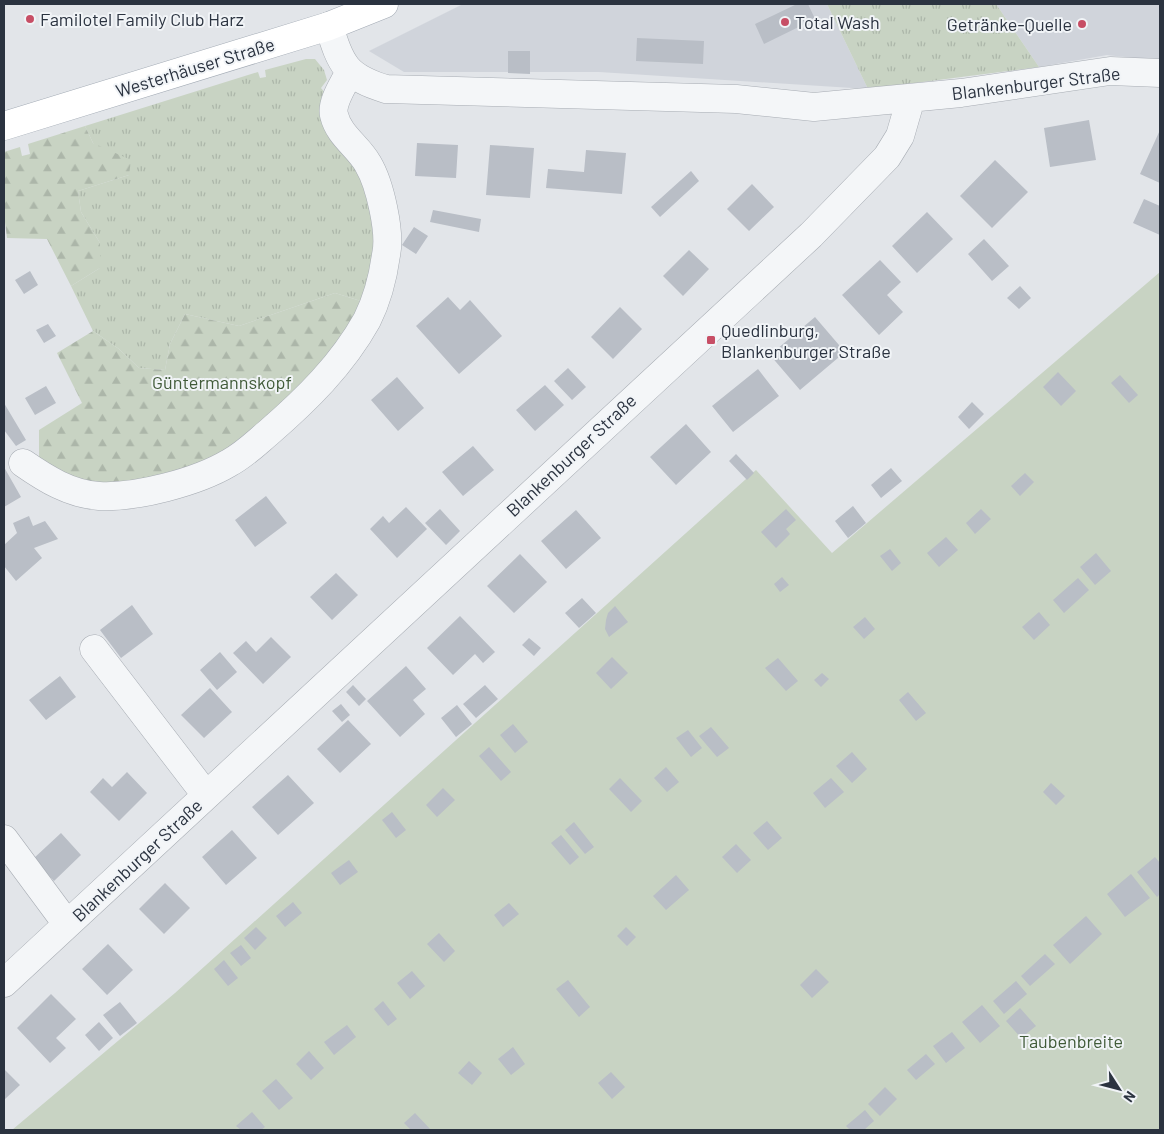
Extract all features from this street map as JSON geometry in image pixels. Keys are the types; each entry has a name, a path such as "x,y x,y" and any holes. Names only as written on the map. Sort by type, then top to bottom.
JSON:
{"main road":[{"name":"Westerhäuser Straße","path":"4,126 329,26 384,4"}],"street":[{"path":"23,464 54,484 98,496 140,492 182,483 228,464 250,450 289,416 330,373 367,320 380,288 387,252 384,210 368,164 343,135 333,114 336,101 350,73 338,53 329,26"},
{"name":"Blankenburger Straße","path":"350,73 366,83 386,89 736,99 814,107 911,98 1110,71 1160,73"},
{"name":"Blankenburger Straße","path":"4,983 811,235 868,179 887,157 900,136 911,98"},
{"name":"Blankenburger Straße","path":"94,649 206,795"},
{"name":"Blankenburger Straße","path":"4,839 67,924"}],"shaded area":[{"path":"463,4 827,4 868,89 599,72 404,72 369,51"},
{"name":"Getränke-Quelle","path":"996,4 1160,4 1160,61 1107,55 1039,67"}],"green space":[{"path":"827,4 996,4 1039,67 868,89"},
{"name":"Güntermannskopf","path":"306,59 315,59 324,70 327,80 321,88 326,94 361,170 379,250 364,302 335,293 239,326 185,314 170,344 165,370 139,368 119,349 93,331 71,286 100,268 100,243 81,212 78,191 129,175 93,143 85,126 258,72 260,78 266,77 265,70"},
{"path":"85,126 93,143 131,160 129,175 78,191 81,212 100,243 100,268 71,286 47,239 7,238 4,214 4,152 20,147 22,156 30,154 28,144"},
{"name":"Taubenbreite","path":"1160,272 1160,1130 12,1130 175,993 756,470 832,553"},
{"name":"Güntermannskopf","path":"335,293 364,302 347,329 308,381 286,405 223,454 201,465 178,473 155,480 131,484 83,481 60,474 39,463 39,430 82,403 57,353 93,331 119,349 139,368 165,370 170,344 185,314 239,326"}],"building":[{"name":"Total Wash","path":"797,4 808,4 815,19 764,44 755,24"},
{"path":"637,38 704,41 703,64 636,61"},
{"path":"508,51 530,51 530,74 508,73"},
{"path":"1089,120 1096,160 1050,167 1044,128"},
{"path":"1160,130 1160,183 1140,174"},
{"path":"417,143 458,145 456,178 415,176"},
{"path":"490,145 534,148 530,198 486,195"},
{"path":"586,150 626,153 622,194 546,188 548,169 584,172"},
{"path":"995,160 1028,192 992,228 960,196"},
{"path":"691,171 699,181 660,217 651,207"},
{"path":"752,184 774,207 749,231 727,209"},
{"path":"1144,199 1160,206 1160,235 1133,223"},
{"path":"433,210 481,219 479,232 430,222"},
{"path":"927,212 953,239 917,273 892,246"},
{"path":"414,227 428,236 416,254 402,245"},
{"path":"984,239 1009,266 992,281 968,254"},
{"path":"689,250 709,269 683,296 663,276"},
{"path":"880,260 901,282 887,295 903,312 879,335 842,295"},
{"path":"30,271 38,285 24,294 15,280"},
{"path":"1020,286 1031,298 1019,309 1007,298"},
{"path":"448,297 460,310 470,300 502,336 459,374 416,326"},
{"path":"620,307 642,329 613,359 591,337"},
{"path":"815,317 845,352 800,390 770,355"},
{"path":"48,324 56,336 44,343 36,330"},
{"path":"568,368 586,387 572,400 554,381"},
{"path":"758,369 779,396 733,432 712,406"},
{"path":"1058,372 1076,391 1061,406 1043,387"},
{"path":"1120,375 1138,395 1129,403 1111,383"},
{"path":"397,377 424,408 398,431 371,400"},
{"path":"545,385 564,405 535,431 516,410"},
{"path":"46,386 56,403 35,415 25,398"},
{"path":"972,402 984,414 969,429 958,417"},
{"path":"4,403 26,440 16,446 4,430"},
{"path":"686,424 711,452 676,485 650,457"},
{"path":"473,446 494,470 463,496 442,472"},
{"path":"736,454 754,473 747,480 729,461"},
{"path":"4,467 21,497 4,507"},
{"path":"891,468 902,481 881,498 871,485"},
{"path":"1025,473 1034,482 1020,496 1011,486"},
{"path":"266,496 287,523 255,547 235,520"},
{"path":"853,506 866,523 848,538 835,521"},
{"path":"406,507 427,529 397,558 370,529 383,516 389,523"},
{"path":"440,509 460,531 446,545 425,523"},
{"path":"786,509 796,520 786,529 790,534 776,548 761,532"},
{"path":"981,509 991,519 975,534 966,523"},
{"path":"576,510 601,538 566,569 541,541"},
{"path":"29,516 33,526 45,521 58,539 34,548 42,558 16,581 4,566 4,545 17,533 13,523"},
{"path":"946,537 958,550 939,567 927,553"},
{"path":"890,549 901,563 892,571 880,556"},
{"path":"1096,553 1111,571 1095,585 1080,567"},
{"path":"520,554 547,582 514,613 487,586"},
{"path":"336,573 358,595 332,620 310,597"},
{"path":"782,577 789,585 780,592 774,584"},
{"path":"1078,578 1089,590 1064,613 1053,600"},
{"path":"582,598 596,613 579,628 565,613"},
{"path":"132,605 153,634 121,658 100,630"},
{"path":"615,606 628,622 609,637 605,629 606,620 608,613"},
{"path":"1039,612 1050,625 1034,640 1022,627"},
{"path":"460,616 495,652 483,663 475,654 453,675 427,648"},
{"path":"865,617 875,629 864,639 853,627"},
{"path":"271,637 291,657 263,684 233,653 246,641 256,652"},
{"path":"529,638 541,648 534,656 522,645"},
{"path":"220,652 237,672 217,690 200,670"},
{"path":"612,657 628,673 611,689 596,673"},
{"path":"778,658 798,681 786,691 765,668"},
{"path":"406,666 426,689 413,700 425,714 400,737 367,701"},
{"path":"822,673 829,679 821,687 814,680"},
{"path":"60,676 76,697 46,720 29,700"},
{"path":"353,685 366,699 359,706 346,692"},
{"path":"485,685 498,699 476,718 463,704"},
{"path":"210,688 232,712 204,738 181,715"},
{"path":"908,692 926,713 916,721 899,700"},
{"path":"341,704 350,715 342,722 332,711"},
{"path":"457,705 472,724 456,737 441,718"},
{"path":"348,720 371,744 340,773 317,749"},
{"path":"513,724 528,742 515,753 500,735"},
{"path":"711,727 729,748 717,757 699,736"},
{"path":"688,730 702,748 691,757 676,738"},
{"path":"489,747 511,772 501,781 479,756"},
{"path":"852,752 867,769 852,783 836,766"},
{"path":"666,767 679,782 667,792 654,778"},
{"path":"127,772 147,793 119,821 90,792 103,778 112,787"},
{"path":"288,775 314,803 278,835 252,807"},
{"path":"620,778 642,801 631,812 609,789"},
{"path":"831,778 844,792 825,808 813,793"},
{"path":"1051,783 1065,796 1056,805 1043,792"},
{"path":"443,788 455,800 437,817 426,805"},
{"path":"392,812 406,830 396,838 382,820"},
{"path":"767,821 782,838 768,850 753,833"},
{"path":"574,822 594,847 585,854 565,830"},
{"path":"232,830 257,858 226,885 202,857"},
{"path":"61,833 81,855 54,881 33,859"},
{"path":"561,835 579,857 570,865 551,843"},
{"path":"736,844 751,860 737,873 722,857"},
{"path":"1155,857 1160,863 1160,894 1157,897 1137,872"},
{"path":"349,860 358,872 340,885 331,873"},
{"path":"1131,874 1150,898 1125,917 1107,894"},
{"path":"676,875 689,890 666,910 653,896"},
{"path":"165,883 190,908 164,934 139,909"},
{"path":"293,902 302,913 285,927 276,916"},
{"path":"509,903 519,914 503,927 494,915"},
{"path":"1086,916 1102,934 1070,964 1053,945"},
{"path":"256,927 267,938 255,950 244,938"},
{"path":"626,927 636,937 627,946 617,936"},
{"path":"439,933 455,951 444,962 427,944"},
{"path":"108,944 133,970 107,995 82,969"},
{"path":"241,945 251,958 241,966 230,953"},
{"path":"1045,954 1055,964 1030,986 1021,976"},
{"path":"224,960 238,978 228,986 214,969"},
{"path":"816,969 829,982 812,998 800,985"},
{"path":"412,971 425,986 410,999 397,983"},
{"path":"568,980 590,1007 579,1017 556,989"},
{"path":"1016,981 1027,994 1004,1014 993,1001"},
{"path":"51,994 76,1019 56,1038 66,1048 50,1063 17,1028"},
{"path":"383,1001 397,1019 388,1026 374,1009"},
{"path":"120,1002 137,1023 120,1036 103,1015"},
{"path":"982,1005 1000,1026 980,1043 962,1022"},
{"path":"1020,1008 1036,1026 1021,1038 1006,1021"},
{"path":"99,1022 113,1038 99,1051 85,1035"},
{"path":"347,1025 356,1037 334,1055 324,1042"},
{"path":"952,1032 965,1048 946,1063 933,1046"},
{"path":"513,1047 525,1064 511,1075 498,1059"},
{"path":"309,1051 324,1068 311,1080 296,1064"},
{"path":"926,1054 935,1064 916,1080 907,1070"},
{"path":"469,1061 482,1073 472,1085 458,1073"},
{"path":"4,1071 20,1085 4,1100"},
{"path":"611,1072 625,1087 612,1099 598,1083"},
{"path":"276,1079 293,1098 279,1110 262,1091"},
{"path":"885,1087 897,1099 880,1116 868,1104"},
{"path":"865,1110 874,1121 864,1130 850,1130 846,1126"},
{"path":"252,1112 265,1127 261,1130 241,1130 236,1126"},
{"path":"415,1113 431,1130 411,1130 404,1123"}],"place":[{"name":"Familotel Family Club Harz","path":"30,19"},
{"name":"Total Wash","path":"785,22"},
{"name":"Getränke-Quelle","path":"1082,24"},
{"name":"Quedlinburg, Blankenburger Straße","path":"711,340"}]}
